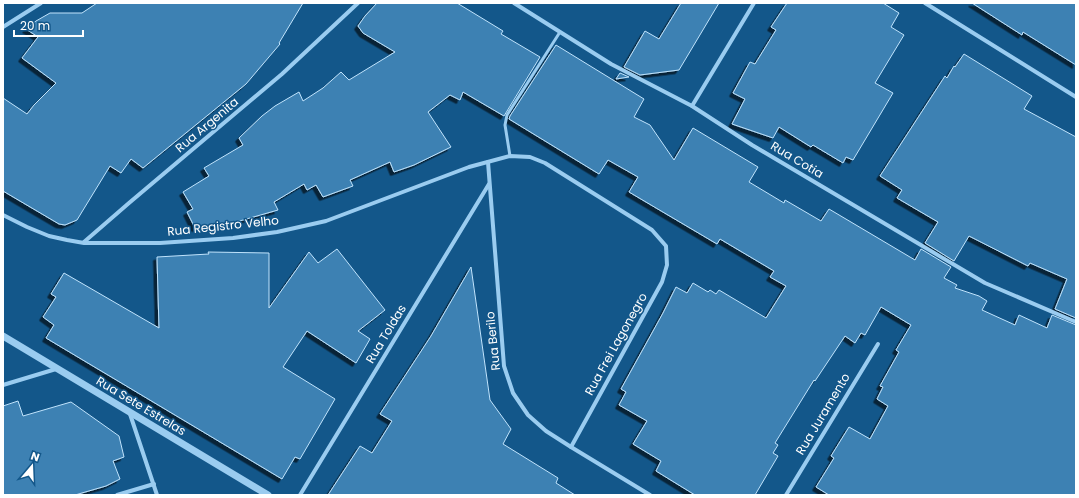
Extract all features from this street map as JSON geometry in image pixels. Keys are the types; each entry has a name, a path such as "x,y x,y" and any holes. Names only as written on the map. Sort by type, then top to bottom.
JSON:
{"street":[{"path":"3,28 41,3"},
{"name":"Rua Argenita","path":"84,243 129,203 282,74 358,3"},
{"name":"Rua Cotia","path":"514,3 611,64 692,106 752,145 984,283 1076,322"},
{"path":"692,106 754,3"},
{"path":"925,3 1076,97"},
{"name":"Rua Registro Velho","path":"3,215 26,227 49,236 84,243 160,243 233,238 277,232 326,221 469,167 510,156 530,157 545,163 652,230 666,246"},
{"name":"Rua Berilo","path":"488,162 504,366 513,393 528,415 546,430 650,495"},
{"name":"Rua Toldas","path":"300,495 489,184"},
{"name":"Rua Frei Lagonegro","path":"571,447 662,282 667,265 666,246"},
{"name":"Rua Sete Estrelas","path":"3,336 268,495"},
{"name":"Rua Juramento","path":"786,495 878,344"},
{"path":"3,385 56,369"},
{"path":"130,412 157,495"},
{"path":"118,495 154,484"}],"lane":[{"path":"510,156 505,125 507,115 560,32"}],"building":[{"path":"97,3 303,3 279,43 280,44 246,84 143,168 131,159 121,173 110,166 77,220 65,225 59,224 3,191 3,98 27,114 56,83 22,58 38,37 26,29 50,13 82,13"},
{"path":"377,3 457,3 503,31 501,34 540,57 504,116 463,92 460,100 450,95 428,112 451,147 414,165 394,172 390,162 350,180 353,186 323,197 316,185 307,190 304,184 274,202 278,210 236,222 195,228 187,212 193,209 183,192 209,176 204,168 243,145 239,138 262,116 275,106 299,92 303,101 323,88 341,72 349,80 395,52 363,33 358,26"},
{"path":"681,3 719,3 679,70 640,75 624,67 645,31 659,39"},
{"path":"787,3 883,3 899,13 891,27 904,35 875,83 893,93 853,160 846,157 843,163 813,145 811,147 779,127 773,138 732,124 745,99 733,93 750,62 755,64 776,30 771,27"},
{"path":"972,3 1076,3 1076,65 1023,32 1022,35"},
{"path":"556,45 644,99 634,117 650,125 674,160 693,128 758,167 749,182 784,203 785,200 821,221 829,209 915,260 921,249 951,267 944,278 957,285 955,288 979,296 987,301 982,310 1015,325 1019,315 1047,328 1052,315 1076,325 1076,495 829,495 816,487 834,458 831,456 849,427 870,439 888,406 877,399 883,387 880,386 899,352 896,350 911,325 881,307 865,335 861,333 855,343 845,336 815,381 814,380 775,443 778,445 773,453 778,456 755,495 695,495 656,471 661,461 633,444 647,421 619,405 626,392 621,389 676,287 687,293 693,283 708,292 710,290 716,294 719,290 766,318 786,286 770,277 774,271 720,239 717,244 629,192 638,177 608,160 599,174 509,119"},
{"path":"964,54 1032,96 1024,109 1076,137 1076,318 1055,309 1067,279 1030,263 1028,266 969,236 954,261 925,243 938,222 897,198 902,190 880,176 945,76 947,78 954,66 955,67"},
{"path":"620,73 629,77 616,79"},
{"path":"337,249 385,310 358,331 370,339 356,363 307,331 283,367 335,399 300,459 295,457 282,479 46,338 54,325 43,317 56,297 51,294 64,273 159,328 157,257 209,254 208,252 269,253 269,308 309,252 318,263"},
{"path":"471,267 490,400 511,429 503,444 558,478 556,483 575,495 328,495 360,446 372,453 392,421 380,414 431,336"},
{"path":"18,401 23,416 71,402 119,436 124,457 113,461 120,479 106,486 75,495 3,495 3,406"}]}
